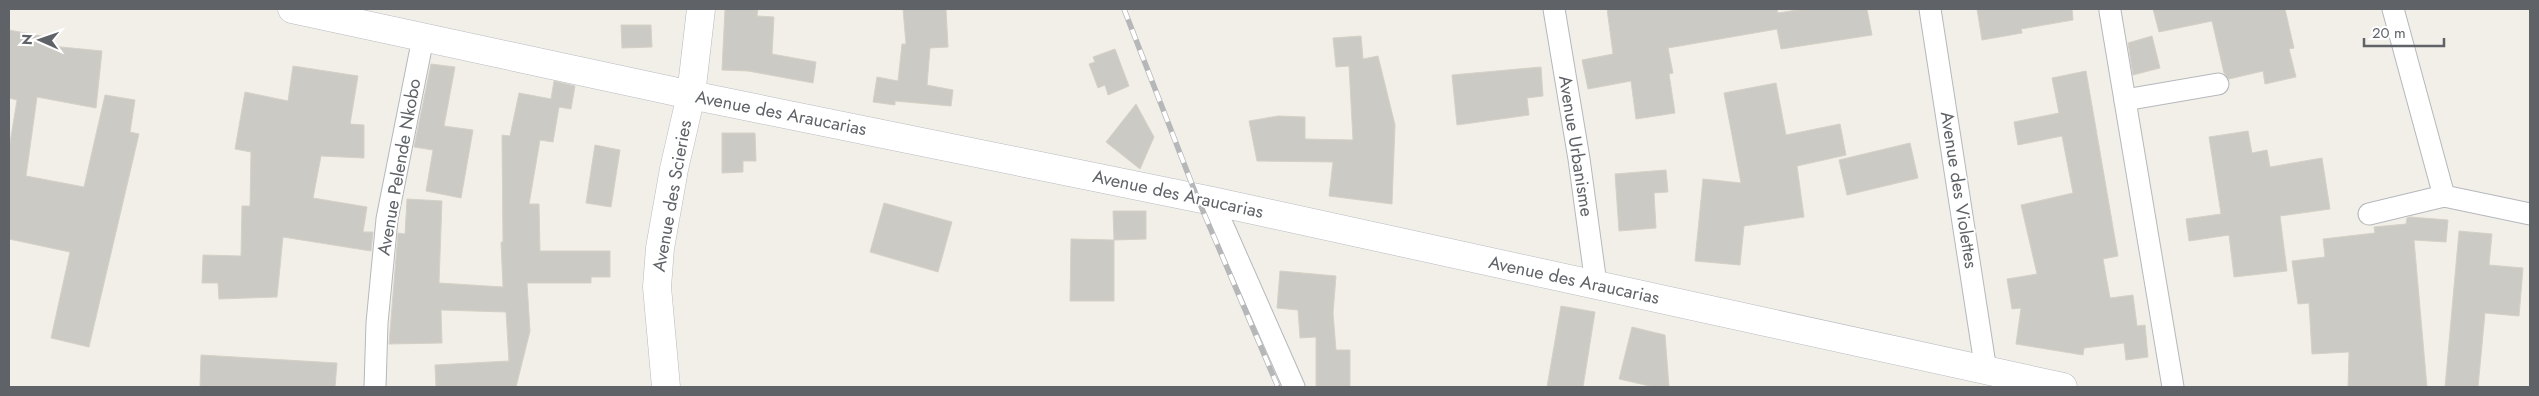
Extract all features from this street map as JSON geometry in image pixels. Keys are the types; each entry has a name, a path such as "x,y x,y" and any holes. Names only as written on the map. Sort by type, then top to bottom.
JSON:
{"street":[{"name":"Avenue des Araucarias","path":"293,9 691,95 1212,201 1596,284 1995,377 2062,387"},
{"name":"Avenue des Scieries","path":"666,387 657,286 660,248 674,169 691,95 701,9"},
{"name":"Avenue Urbanisme","path":"1554,9 1579,159 1596,284"},
{"name":"Avenue des Violettes","path":"1930,9 1995,377"},
{"path":"2393,9 2444,196"},
{"path":"2110,11 2174,387"},
{"name":"Avenue Pelende Nkobo","path":"375,387 377,323 386,219 423,38"},
{"path":"2125,100 2218,84"},
{"path":"2368,214 2444,196 2530,214"},
{"path":"1212,201 1294,387"}],"building":[{"path":"725,9 758,9 757,16 774,17 772,54 816,62 813,83 748,71 722,70"},
{"path":"903,9 946,9 948,47 930,48 927,85 953,90 951,106 895,101 895,105 873,102 877,77 898,81 902,44 906,44"},
{"path":"1607,9 1777,9 1778,13 1803,9 1867,9 1872,35 1781,49 1777,29 1668,48 1673,73 1669,74 1675,113 1636,119 1631,81 1588,89 1582,60 1613,54"},
{"path":"1977,9 2072,9 2073,20 2021,29 2022,33 1982,40"},
{"path":"2153,9 2285,9 2294,48 2289,49 2296,77 2265,84 2263,71 2229,79 2224,73 2212,21 2159,32"},
{"path":"621,25 651,25 652,47 622,48"},
{"path":"9,30 52,38 51,46 102,51 96,108 37,97 26,176 84,187 105,95 135,100 130,132 139,134 89,347 51,338 70,252 9,239 9,149 17,100 9,98"},
{"path":"1361,36 1363,59 1378,56 1395,125 1392,204 1329,196 1333,162 1257,161 1249,121 1278,116 1305,117 1305,139 1353,140 1349,66 1336,67 1333,38"},
{"path":"2152,36 2160,68 2133,75 2128,43"},
{"path":"1115,49 1129,86 1108,95 1105,85 1098,88 1089,64 1095,62 1093,57"},
{"path":"431,64 455,67 444,126 473,130 461,198 426,191 433,150 414,147"},
{"path":"293,66 358,76 350,124 364,125 364,158 321,156 313,198 367,207 363,232 373,232 371,251 283,237 277,297 219,299 218,283 202,283 203,255 241,256 242,206 250,206 251,152 235,149 245,92 288,101"},
{"path":"1541,67 1543,96 1527,98 1529,115 1457,125 1452,75"},
{"path":"2086,71 2118,256 2103,259 2110,298 2133,295 2137,326 2145,325 2148,357 2126,360 2124,343 2084,348 2083,355 2016,344 2021,308 2012,309 2007,279 2037,274 2021,205 2073,193 2062,136 2018,145 2014,122 2059,113 2052,78"},
{"path":"554,81 575,86 571,109 559,107 553,142 540,140 529,204 539,204 540,251 610,251 610,277 591,277 591,283 527,283 530,331 516,387 436,387 435,365 509,361 506,312 441,310 442,343 389,344 398,233 405,234 407,199 442,201 439,283 503,287 501,242 503,242 502,135 510,136 519,93 551,99"},
{"path":"1776,83 1786,135 1840,124 1846,155 1797,166 1804,217 1744,226 1740,265 1695,261 1703,179 1741,183 1724,93"},
{"path":"1136,104 1154,137 1140,169 1106,142"},
{"path":"2248,131 2252,153 2267,150 2270,167 2322,158 2330,209 2280,216 2287,271 2234,277 2229,235 2189,241 2186,219 2221,214 2209,137"},
{"path":"722,133 755,133 756,161 743,161 743,172 722,173"},
{"path":"1910,143 1918,178 1847,195 1839,160"},
{"path":"595,145 620,150 611,207 586,203"},
{"path":"1666,170 1668,192 1654,193 1656,228 1619,231 1615,174"},
{"path":"884,203 952,222 938,272 870,252"},
{"path":"1113,211 1146,211 1146,239 1114,240"},
{"path":"2407,218 2448,220 2446,242 2414,240 2427,387 2348,387 2349,352 2312,354 2309,303 2298,304 2292,261 2325,257 2323,239 2375,233 2374,227 2406,224"},
{"path":"2459,231 2492,234 2489,265 2523,268 2519,316 2485,313 2478,387 2445,387"},
{"path":"1071,239 1114,240 1114,301 1070,301"},
{"path":"1280,271 1336,276 1333,313 1336,350 1350,350 1350,387 1316,387 1316,337 1300,338 1298,310 1277,308"},
{"path":"1561,306 1595,312 1583,387 1547,387"},
{"path":"1632,327 1665,335 1669,387 1654,387 1619,379"},
{"path":"201,355 337,363 335,387 200,387"}],"railway":[{"path":"1124,9 1197,197 1278,387"}]}
